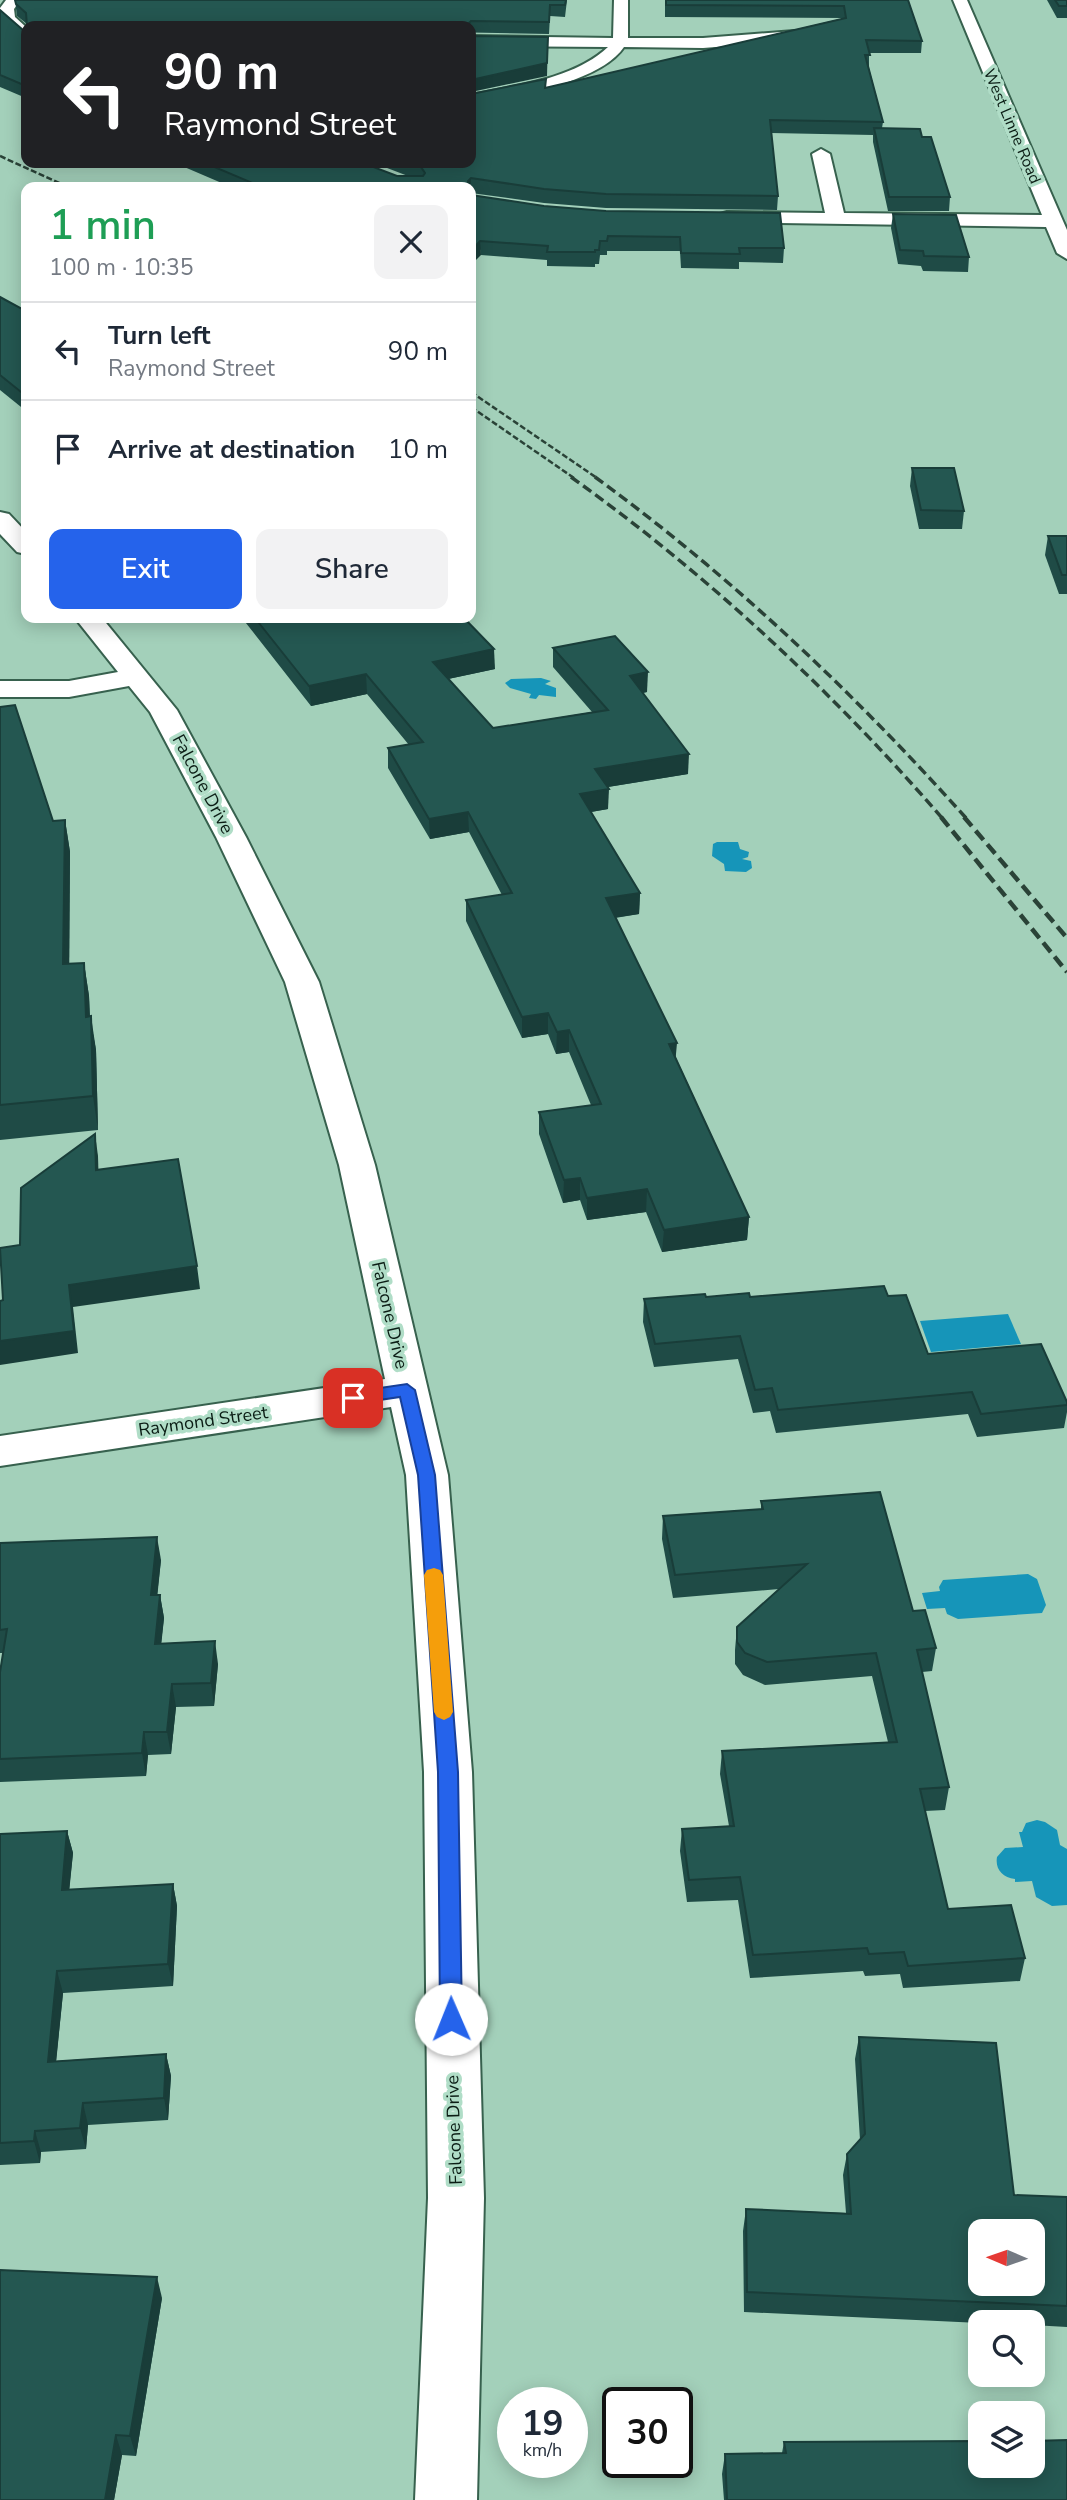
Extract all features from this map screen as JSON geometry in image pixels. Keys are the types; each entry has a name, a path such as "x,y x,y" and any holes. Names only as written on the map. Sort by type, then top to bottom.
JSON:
{"street":[{"path":"14,0 7,9 8,18 21,30"},
{"path":"476,99 562,78 601,60 616,48 618,42 621,0"},
{"name":"West Linne Road","path":"960,0 1067,253"},
{"path":"476,41 703,43 794,36"},
{"path":"821,155 836,219"},
{"path":"715,218 1054,221"},
{"path":"0,519 21,542"},
{"name":"Falcone Drive","path":"92,623 163,710 231,837 302,982 357,1166 427,1475 448,1772 456,2199 446,2500"},
{"path":"0,689 69,689 136,677"},
{"name":"Raymond Street","path":"0,1451 407,1390"}],"water":[{"path":"541,678 551,681 545,684 556,688 556,697 539,695 536,699 529,698 531,694 510,688 505,683 511,679"},
{"path":"738,842 740,849 749,852 748,857 742,859 751,861 752,868 746,872 725,871 724,864 712,856 713,844"},
{"path":"1008,1314 1021,1344 931,1352 920,1321"},
{"path":"1028,1574 1037,1579 1046,1605 1042,1613 958,1619 947,1614 945,1608 927,1609 922,1593 940,1591 943,1580"},
{"path":"1037,1820 1057,1830 1060,1845 1067,1849 1067,1905 1052,1906 1036,1897 1032,1881 1015,1882 1015,1879 998,1869 997,1857 1005,1848 1023,1847 1019,1832 1022,1832 1026,1823"}],"building":[{"path":"15,0 566,0 565,5 550,5 549,22 27,21 26,13"},
{"path":"666,0 908,0 922,41 866,40 870,55 865,55 883,122 770,120 778,196 606,194 544,189 471,178 468,182 250,182 217,168 376,168 397,176 423,176 425,173 422,168 476,168 476,93 546,79 545,88 846,18 844,6 666,5"},
{"path":"1055,0 1067,0 1067,6 1059,6"},
{"path":"0,10 21,28 21,84 0,75"},
{"path":"476,36 548,37 547,63 476,79"},
{"path":"874,128 920,129 922,137 931,137 950,197 889,197"},
{"path":"476,196 544,206 606,211 780,213 784,248 739,248 740,254 681,253 680,237 608,236 607,241 600,241 599,250 595,252 547,252 548,246 480,241 476,245"},
{"path":"893,214 956,215 969,257 924,256 923,251 900,250"},
{"path":"0,297 21,308 21,392 0,375"},
{"path":"912,468 954,468 964,511 921,510"},
{"path":"1048,536 1067,536 1067,575 1062,575"},
{"path":"259,623 469,623 494,649 433,662 493,728 608,710 553,648 615,636 648,672 630,676 689,754 595,769 609,789 580,794 640,893 606,898 677,1043 669,1044 749,1217 664,1230 647,1189 587,1198 580,1178 564,1180 539,1112 601,1104 569,1030 557,1032 548,1013 522,1017 466,900 512,893 468,812 429,819 388,748 423,742 366,674 309,686"},
{"path":"15,705 53,821 65,820 63,964 84,963 86,1017 91,1016 93,1096 0,1105 0,707"},
{"path":"95,1134 96,1170 178,1159 197,1266 69,1285 74,1331 0,1341 0,1301 3,1300 0,1248 20,1245 21,1188"},
{"path":"884,1286 888,1296 906,1295 928,1354 1041,1344 1067,1405 981,1414 972,1392 778,1410 772,1388 755,1390 740,1336 655,1344 644,1299 749,1293 750,1297"},
{"path":"880,1492 913,1611 925,1610 936,1648 917,1650 949,1787 920,1789 948,1909 1011,1905 1025,1958 908,1966 904,1952 869,1954 867,1948 753,1955 740,1877 689,1880 682,1829 734,1826 722,1751 897,1742 876,1653 767,1662 745,1653 737,1642 737,1627 807,1564 675,1575 663,1516 763,1509 761,1501"},
{"path":"157,1537 151,1595 160,1595 155,1644 215,1641 211,1683 172,1684 167,1732 144,1732 142,1753 0,1759 0,1672 7,1629 0,1630 0,1543"},
{"path":"67,1831 62,1890 173,1884 168,1964 57,1971 48,2062 166,2054 164,2098 83,2103 80,2128 35,2131 34,2141 0,2143 0,1834"},
{"path":"859,2037 996,2043 1014,2195 1067,2197 1067,2306 747,2292 746,2209 851,2214 847,2154 865,2134"},
{"path":"0,2270 157,2277 130,2436 116,2435 105,2500 0,2500"},
{"path":"1067,2440 1067,2500 727,2500 725,2454 786,2453 784,2442 968,2441 968,2478 1045,2478 1045,2441"}],"railway":[{"path":"0,156 21,166"},
{"path":"26,168 57,182"},
{"path":"476,395 597,478"},
{"path":"476,410 574,478"},
{"path":"571,477 671,553 767,637 857,725 942,818"},
{"path":"595,477 694,554 789,637 879,725 966,818"},
{"path":"941,817 1067,972"},
{"path":"964,817 1067,938"}],"slow traffic":[{"path":"434,1575 444,1712"}],"route":[{"path":"353,1398 407,1390 427,1475 448,1772 451,2019"}]}
